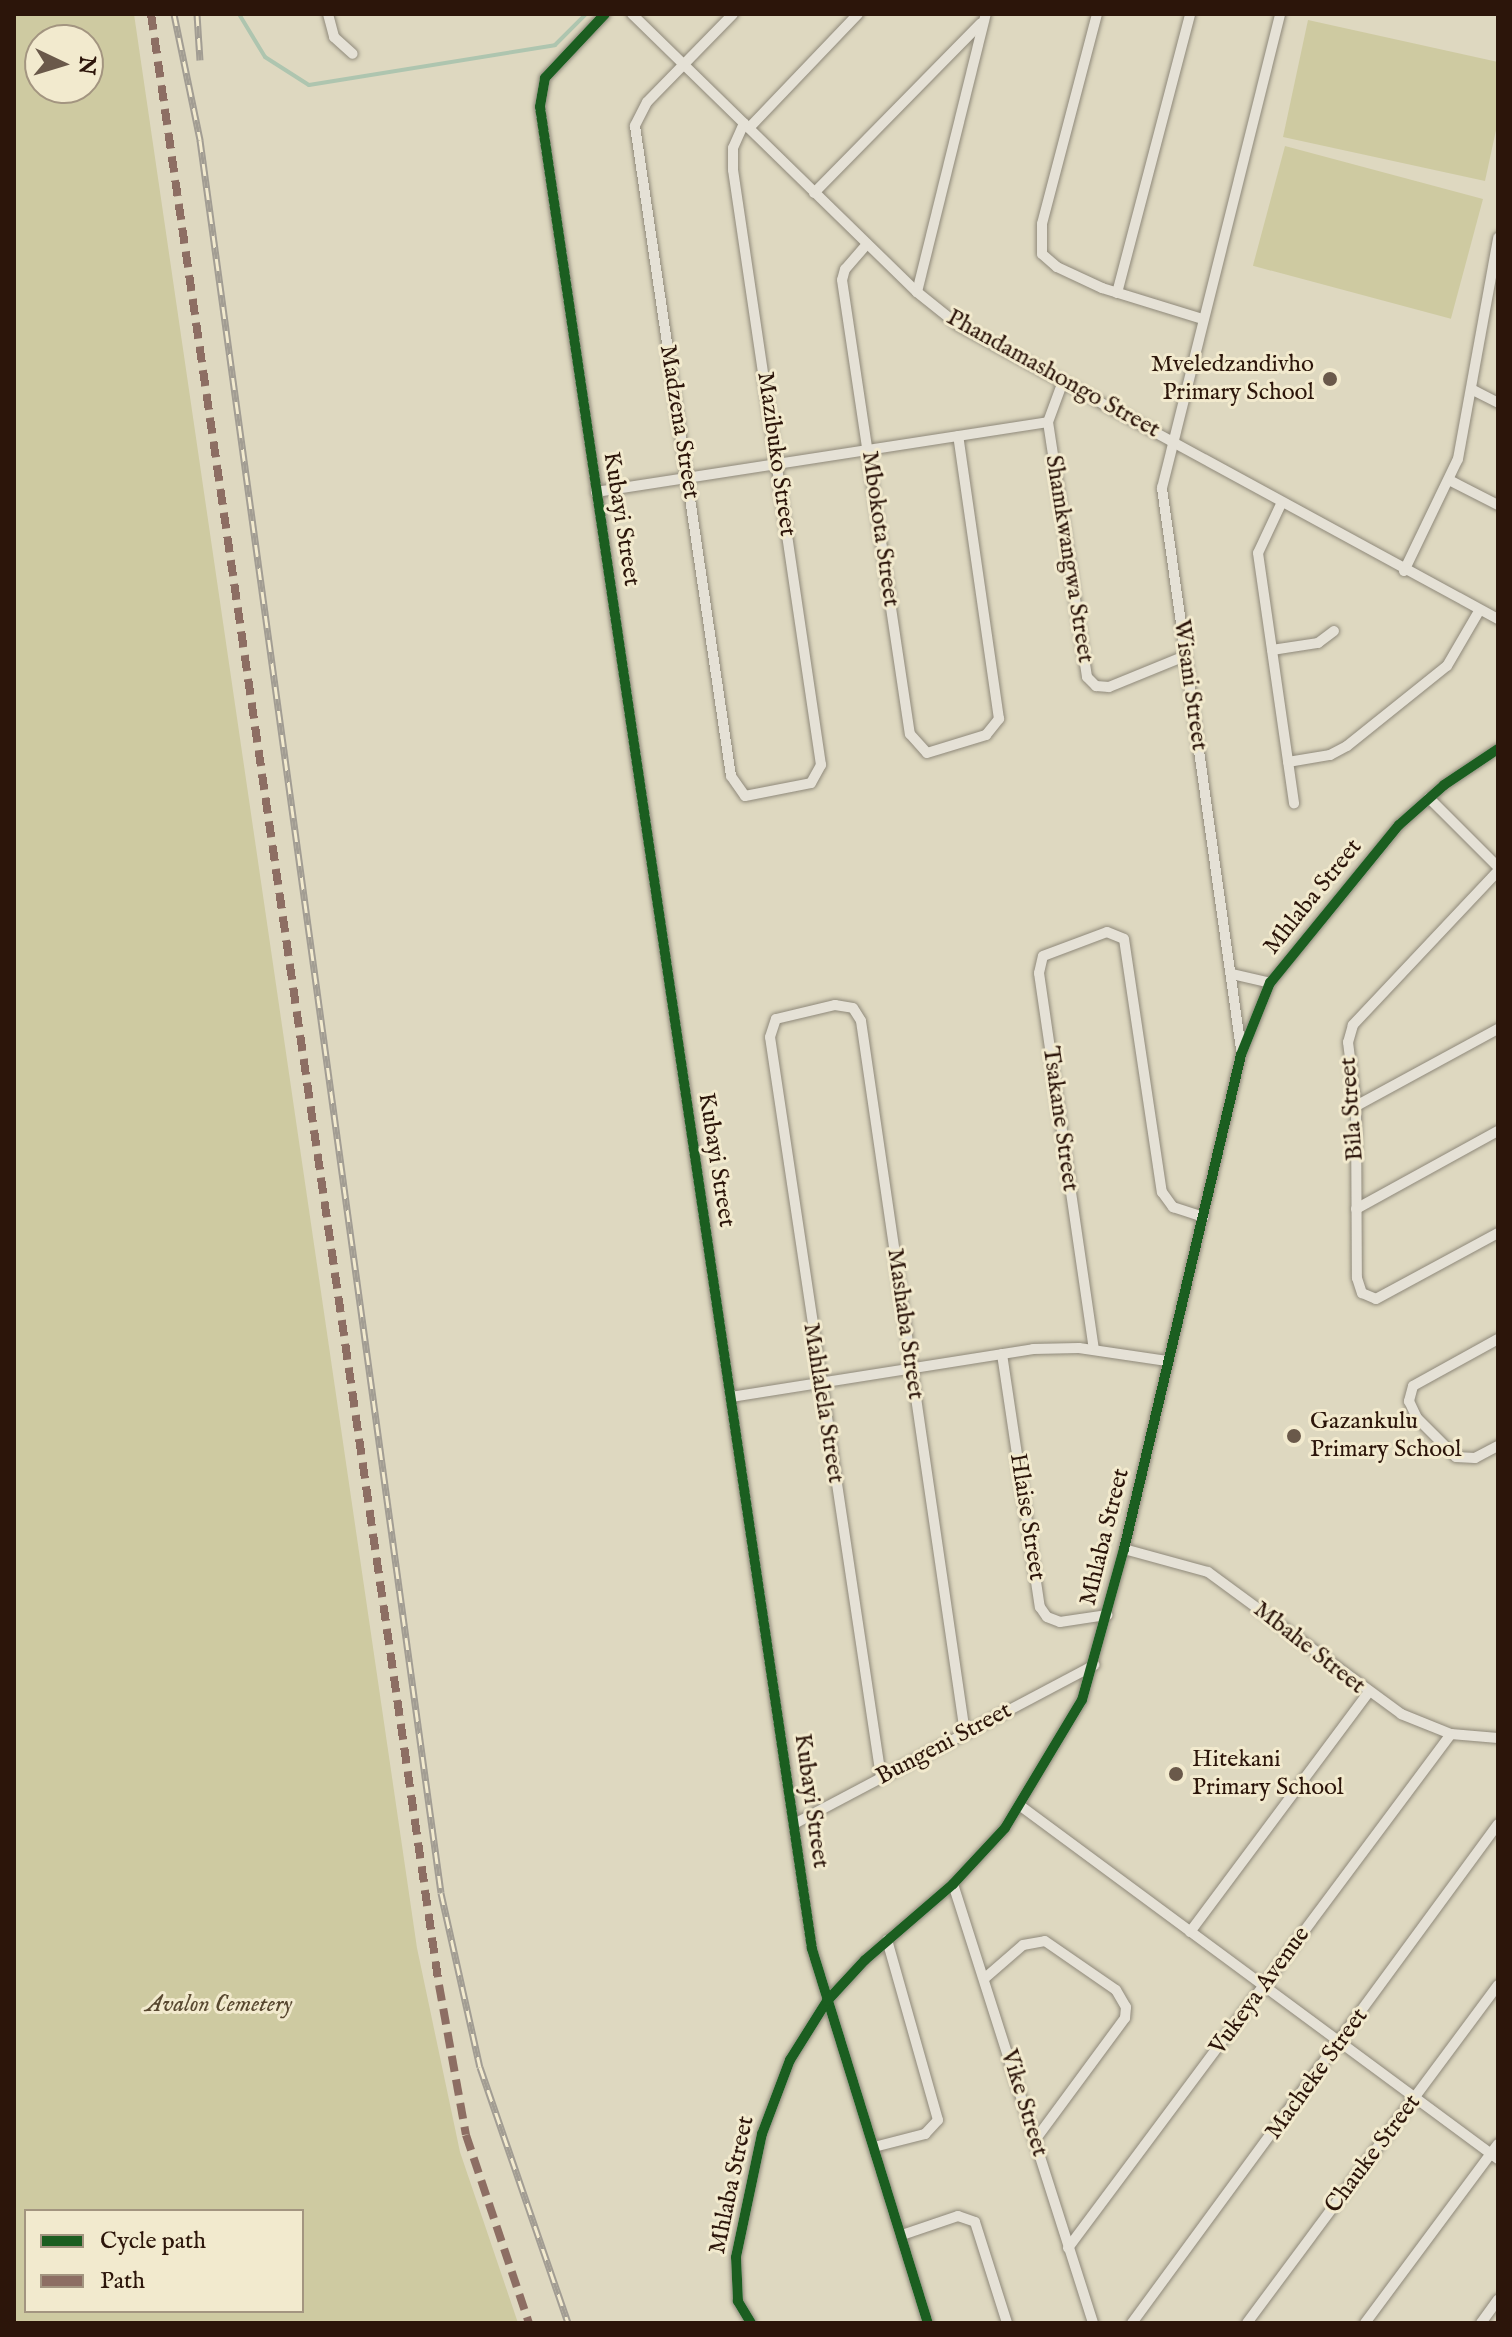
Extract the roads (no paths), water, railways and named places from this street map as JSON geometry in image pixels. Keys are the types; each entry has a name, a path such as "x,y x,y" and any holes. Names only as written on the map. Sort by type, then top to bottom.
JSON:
{"street":[{"path":"328,14 334,37 353,54"},
{"name":"Kubayi Street","path":"605,14 545,78 539,94 812,1949 928,2323"},
{"name":"Phandamashongo Street","path":"632,14 917,292 958,325 1404,571 1498,619"},
{"name":"Madzena Street","path":"733,14 640,110 635,126 733,784 745,796 811,783"},
{"name":"Mazibuko Street","path":"811,783 819,773 820,756 732,157 746,126 858,14"},
{"path":"1097,14 1039,246 1057,267 1117,293 1203,319"},
{"path":"1117,293 1190,14"},
{"name":"Wisani Street","path":"1241,1055 1232,974 1162,506 1172,441 1280,14"},
{"path":"814,193 985,17"},
{"path":"917,292 985,17"},
{"path":"1404,571 1451,481 1493,296 1498,238"},
{"name":"Mbokota Street","path":"867,244 845,269 842,280 913,743 918,750 934,754 995,729 999,708 958,436"},
{"name":"Shamkwangwa Street","path":"1062,384 1048,422 1087,677 1096,686 1109,687 1185,656"},
{"path":"1471,389 1498,403"},
{"path":"596,492 1048,422"},
{"path":"1451,481 1498,505"},
{"path":"1281,504 1258,553 1294,803"},
{"path":"1288,762 1330,755 1347,746 1447,666 1479,611"},
{"path":"1272,650 1318,643 1334,631"},
{"name":"Mhlaba Street","path":"751,2323 738,2301 734,2272 762,2134 784,2071 827,2001 887,1940 953,1884 1022,1807 1066,1733 1094,1665 1241,1055 1270,983 1364,864 1429,798 1498,749"},
{"path":"1429,798 1498,869"},
{"name":"Bila Street","path":"1498,869 1353,1025 1348,1042 1356,1106 1359,1287 1376,1299 1498,1233"},
{"name":"Tsakane Street","path":"1094,1350 1039,967 1043,956 1107,932 1118,933 1127,948 1162,1192 1173,1207 1203,1217"},
{"path":"1232,974 1270,983"},
{"name":"Mashaba Street","path":"770,1029 776,1019 835,1005 849,1005 860,1016 965,1733"},
{"name":"Mahlalela Street","path":"770,1029 881,1777"},
{"path":"1356,1106 1498,1029"},
{"path":"1356,1209 1498,1131"},
{"path":"1498,1339 1413,1386 1412,1409 1449,1453 1470,1460 1498,1446"},
{"path":"731,1397 820,1380 1002,1354 1094,1350 1167,1361"},
{"name":"Hlaise Street","path":"1002,1354 1040,1607 1047,1617 1060,1622 1107,1615"},
{"name":"Mbahe Street","path":"1124,1549 1208,1572 1368,1693 1451,1734 1498,1738"},
{"name":"Bungeni Street","path":"794,1824 1094,1665"},
{"path":"1190,1932 1368,1693"},
{"name":"Vukeya Avenue","path":"1068,2248 1451,1734"},
{"path":"1022,1807 1190,1932 1266,1984 1415,2098 1496,2152 1365,2323"},
{"name":"Macheke Street","path":"1132,2323 1498,1824"},
{"name":"Vike Street","path":"953,1884 1093,2323"},
{"path":"874,2147 925,2134 938,2120 887,1940"},
{"path":"985,1978 1023,1945 1045,1941 1116,1990 1126,2007 1125,2018 1035,2140"},
{"name":"Chauke Street","path":"1247,2323 1498,1985"},
{"path":"902,2235 948,2218 975,2222 1007,2323"},
{"path":"1481,2323 1498,2300"}],"waterway":[{"path":"239,14 265,57 309,85 555,45 586,14"}],"railway":[{"path":"174,14 200,140 441,1893 480,2067 568,2323"},
{"path":"197,14 200,60"}],"place":[{"name":"Mveledzandivho Primary School","path":"1330,379"},
{"name":"Gazankulu Primary School","path":"1294,1436"},
{"name":"Hitekani Primary School","path":"1176,1774"}],"park label":[{"name":"Avalon Cemetery","path":"219,2005"}]}
